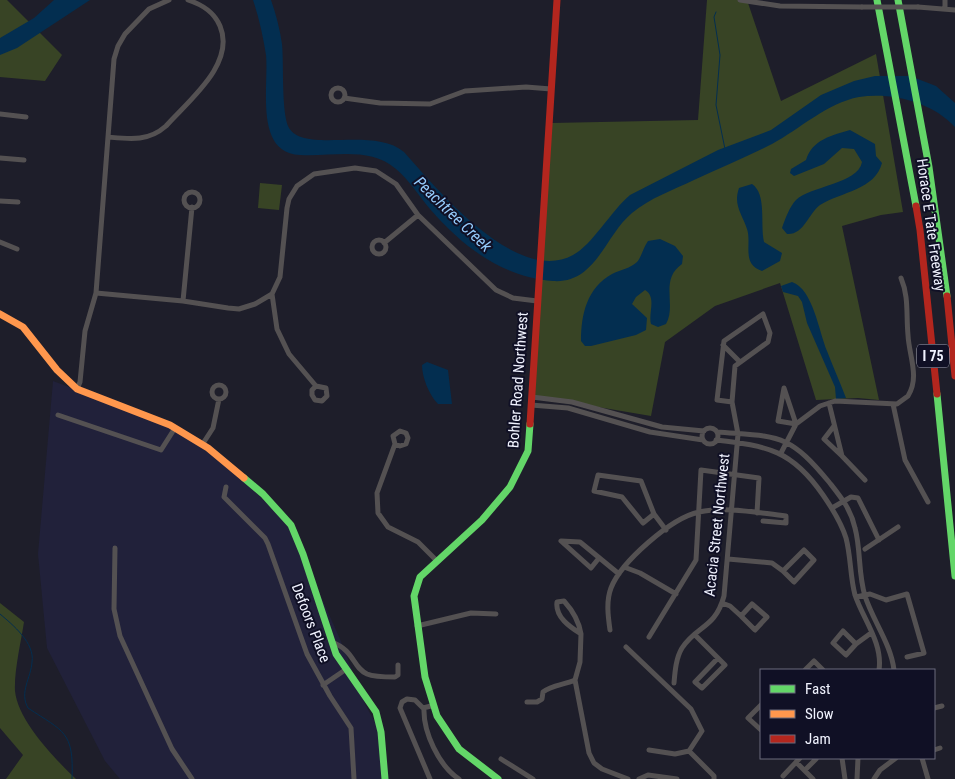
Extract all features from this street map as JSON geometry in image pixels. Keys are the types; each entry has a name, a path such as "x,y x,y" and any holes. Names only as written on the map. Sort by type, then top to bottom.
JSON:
{"main road":[{"name":"Bohler Road Northwest","path":"498,779 464,755 428,707 423,676 415,587 420,577 498,503 513,484 528,451 557,0"},
{"name":"Horace E Tate Freeway","path":"877,0 916,201 927,288 955,576"},
{"name":"Horace E Tate Freeway","path":"898,0 923,133 946,288 955,376"},
{"path":"0,314 23,327 57,370 77,389 175,428 202,445 263,494 292,526 303,554 331,642 345,670 371,704 379,721 385,779"}],"street":[{"path":"77,389 86,331 96,293 114,59 118,46 130,28 149,9 169,0"},
{"path":"108,137 138,139 157,133 172,119 219,64 222,56 223,38 218,22 206,8 188,0"},
{"path":"740,0 780,6 918,7 955,10"},
{"path":"945,8 946,0"},
{"path":"344,98 380,104 430,104 465,91 526,87 551,89"},
{"path":"0,114 26,117"},
{"path":"0,158 24,160"},
{"path":"316,386 286,347 278,329 272,294 282,270 289,199 297,186 309,176 355,168 376,171 396,184 418,215 496,290 513,298 537,301"},
{"path":"0,201 18,202"},
{"path":"183,301 192,207"},
{"path":"384,242 418,215"},
{"path":"0,242 17,249"},
{"path":"781,453 796,424 813,410 829,403 893,404 902,402 908,396 914,375 908,335 907,295 901,278"},
{"path":"96,293 183,301 239,309 255,304 272,294"},
{"path":"723,345 740,362 768,342 770,333 763,314 724,341 723,345 717,400 732,402"},
{"name":"Acacia Street Northwest","path":"674,683 679,654 695,634 715,618 722,603 728,559 738,434 732,402 735,366 740,362"},
{"path":"784,388 790,406 796,424 778,422 784,388"},
{"path":"202,445 214,428 218,399"},
{"path":"532,401 572,402 662,427 704,431 710,428 717,432 769,436 788,442 811,460 844,501 855,525 865,594 890,653 894,669"},
{"path":"532,401 568,408 650,432 703,440 709,444 716,440 761,445 781,453 806,472 832,508 846,540 856,597 879,654 879,669"},
{"path":"829,403 842,456"},
{"path":"893,404 905,460 928,502"},
{"path":"58,415 161,450 175,428"},
{"path":"834,426 824,438 865,480"},
{"path":"703,440 704,431"},
{"path":"716,440 717,432"},
{"path":"395,444 377,493 378,512 388,528 418,542 437,561"},
{"path":"649,637 696,560 700,470 735,473 741,474 741,476 759,478 757,513"},
{"path":"654,514 643,523 622,497 594,492 598,476 641,481 654,514 666,530"},
{"name":"Defoors Place","path":"226,487 224,497 265,538 307,654 351,728 354,779"},
{"path":"832,508 851,497 858,498 879,540"},
{"path":"610,630 608,595 619,574 624,567 681,519 698,512 732,510 786,516 786,523 764,521"},
{"path":"865,549 898,527"},
{"path":"599,558 591,568 561,541 580,542 619,574"},
{"path":"115,548 114,609 120,636 172,749 192,779"},
{"path":"728,559 772,563 794,582 814,560 804,550 783,571"},
{"path":"624,567 640,573 676,594"},
{"path":"856,597 874,594 886,600 907,594 924,653 907,657"},
{"path":"580,634 564,621 558,612 557,602 564,601 578,622 580,634 580,662 575,680 591,758 607,772 628,779"},
{"path":"722,603 730,606 755,630 767,618 752,604 741,616"},
{"path":"418,626 471,613 496,614"},
{"path":"856,644 843,632 833,643 846,655 856,644 871,633"},
{"path":"695,634 725,665 702,688 695,682 718,658"},
{"path":"331,642 346,648 361,670 368,675 395,677 398,675 398,665"},
{"path":"626,647 691,709 702,731 689,752"},
{"path":"806,669 814,661 822,669"},
{"path":"324,685 345,670"},
{"path":"351,678 361,670"},
{"path":"527,702 537,702 542,699 543,692 550,687 560,686 575,680"},
{"path":"430,779 413,742 400,705 404,700 410,699 428,707 427,730 446,769 459,779"},
{"path":"760,706 748,718 760,729"},
{"path":"935,708 942,706"},
{"path":"935,750 940,748"},
{"path":"649,750 675,754 689,752"},
{"path":"689,752 714,776 714,779"},
{"path":"501,759 533,779"},
{"path":"805,770 816,759"},
{"path":"842,759 845,779"},
{"path":"858,759 858,779"},
{"path":"874,779 886,763 894,759"},
{"path":"922,759 928,779"},
{"path":"783,776 798,760 813,779"},
{"path":"639,779 648,775 677,779"}],"shaded area":[{"path":"53,381 170,425 232,470 288,523 340,639 366,706 381,733 385,779 120,779 105,761 47,648 38,554"}],"green space":[{"path":"0,0 7,0 62,55 45,81 0,77"},
{"path":"707,0 747,0 781,101 876,54 903,212 881,215 842,226 879,400 858,398 816,400 780,283 715,306 665,342 651,416 533,396 552,123 698,120"},
{"path":"260,183 282,185 279,210 258,208"},
{"path":"0,603 24,622 18,656 15,691 23,715 39,739 76,779 6,779 23,755 0,728"}],"water":[{"path":"54,0 90,0 17,48 0,55 0,38 34,18"},
{"name":"Peachtree Creek","path":"253,0 271,0 276,16 282,44 284,101 286,121 289,128 297,135 309,139 375,141 391,145 404,152 436,188 480,229 503,246 527,257 551,261 573,255 587,244 630,195 718,150 771,130 821,95 854,81 875,76 910,76 936,86 955,103 955,127 935,111 911,101 885,96 859,97 847,100 825,111 772,144 646,203 623,222 590,267 580,275 568,280 553,281 534,278 500,266 470,247 443,223 401,173 385,162 374,157 350,154 300,155 285,151 276,143 270,131 267,116 266,55 261,27"},
{"path":"850,130 875,144 876,156 882,163 878,172 865,185 820,205 802,228 787,234 782,228 796,200 803,195 852,175 859,169 862,162 854,149 842,148 824,164 794,176 790,173 791,169 806,160 813,148 824,139"},
{"path":"752,184 760,195 764,242 782,253 780,261 762,271 751,264 749,259 747,229 737,199 739,188"},
{"path":"660,239 675,246 683,256 682,264 671,277 670,309 666,324 658,327 651,324 651,297 645,290 636,297 632,304 647,318 646,330 636,335 585,346 581,341 582,321 591,294 603,280 635,264 648,241"},
{"path":"792,282 799,286 810,302 846,398 836,399 835,387 807,323 802,302 798,296 783,292 781,286"},
{"path":"427,362 448,370 452,404 438,404 432,396 422,370 422,365"}],"waterway":[{"path":"716,12 714,17 720,55 716,105 725,149"},
{"path":"0,614 27,641 32,655 32,662 25,691 26,702 28,708 50,722 64,734 71,751 72,779"}],"traffic: fast":[{"path":"877,0 916,206"},
{"path":"898,0 929,167 947,296"},
{"path":"937,394 955,576"},
{"path":"498,779 459,749 437,716 425,677 414,596 420,577 482,520 510,487 528,451 530,424"},
{"path":"244,478 263,494 291,525 303,554 336,654 376,712 381,732 385,779"}],"traffic: slow":[{"path":"0,314 23,327 57,370 77,389 170,425 208,448 244,478"}],"traffic: jam":[{"path":"530,424 557,0"},
{"path":"916,206 937,394"},
{"path":"947,296 955,376"}]}
